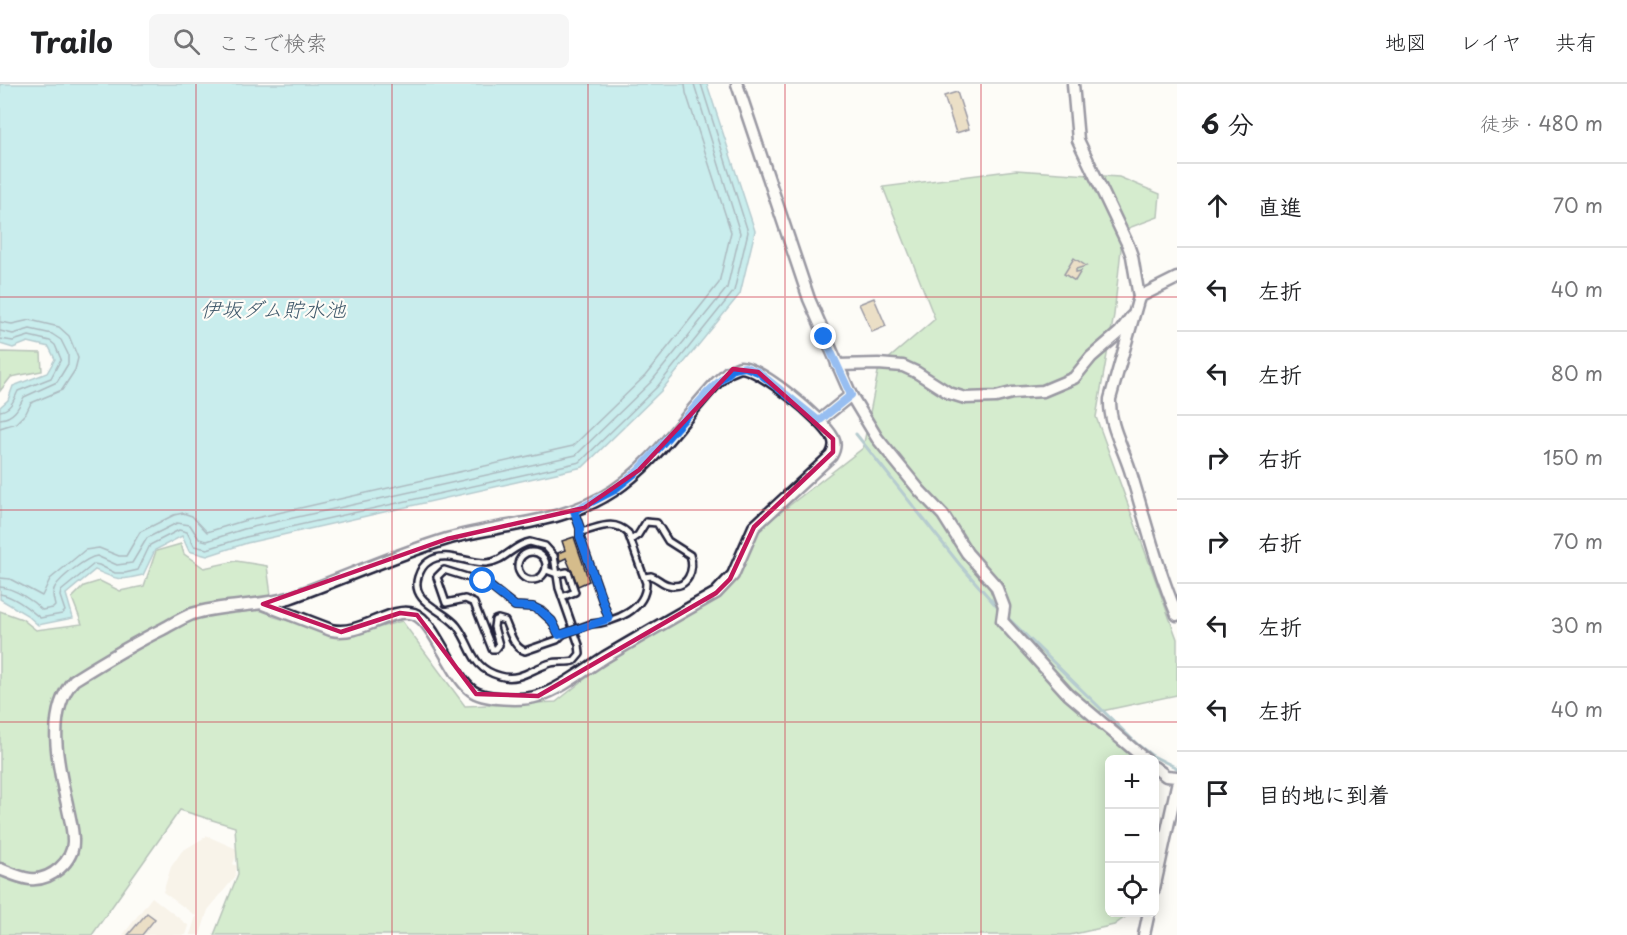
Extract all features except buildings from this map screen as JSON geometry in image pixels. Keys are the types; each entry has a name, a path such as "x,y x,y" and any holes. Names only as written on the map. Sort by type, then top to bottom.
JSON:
{"street":[{"path":"737,84 809,299 851,395 877,438 949,523 967,553 996,586 1005,607 1002,621 1068,694 1141,755"},
{"path":"1073,84 1078,140 1128,245 1139,297 1110,399 1109,414 1130,468 1160,573 1177,615"},
{"path":"1139,297 1177,278"},
{"path":"837,365 903,366 948,393 965,398 1043,391 1078,374 1091,357 1120,332 1137,310"},
{"path":"0,869 23,878 43,878 62,865 69,857 72,849 72,829 57,744 59,705 74,680 118,652 193,614 289,598 447,539 544,520 574,511 613,491 639,470 713,387 733,369 745,367 758,372 819,421 835,445 831,456 753,527 733,575 716,593 538,696 496,698 476,694 460,678 427,625 420,617 411,613 400,613 351,631 341,632 263,604"},
{"path":"819,421 851,395"},
{"path":"1159,770 1166,776 1177,777"},
{"path":"1159,870 1177,785"},
{"path":"1144,935 1148,917"}],"lane":[{"path":"574,511 580,537 609,619"},
{"path":"631,540 638,536 646,522 654,522 659,525 668,541 687,553 692,561 692,573 678,586 666,584 651,576 645,577"},
{"path":"561,635 552,621 541,611 533,607 515,606 486,583 444,570 437,577 446,603 465,599 474,603 492,649 496,649 499,645 494,627 495,620 498,619 505,621 515,644 525,651 556,640 561,635 636,608 645,591 645,577 625,530 613,524 580,532"},
{"path":"530,542 540,543 552,551 556,560 557,574 562,597 580,649 578,657 571,662 546,665 525,676 505,678 479,666 457,626 445,615 426,604 417,587 421,570 428,561 434,558 445,556 489,563 506,557 522,544 530,542"},
{"path":"535,552 546,560 546,570 538,580 528,580 520,574 518,565 522,556 535,552"},
{"path":"546,570 557,574 567,572 569,574 575,592 562,597"}],"highlighted area":[{"path":"733,369 758,372 833,439 833,452 754,527 730,579 716,593 538,696 476,694 417,615 400,613 341,632 263,604 447,539 584,508 639,470"}],"shaded area":[{"path":"207,836 239,850 233,864 237,866 235,877 208,910 200,935 190,935 196,916 163,892 171,867 182,851"},
{"path":"152,897 189,926 186,935 123,935"}],"green space":[{"path":"1016,170 1119,177 1160,194 1158,217 1123,230 1114,315 1096,417 1177,639 1177,695 1088,714 1134,755 1105,755 1105,917 1125,917 1114,925 1070,935 214,935 238,874 235,827 180,810 92,935 0,935 0,611 22,619 36,630 82,624 72,598 84,586 100,581 120,591 144,586 156,551 181,544 184,554 204,568 236,561 267,566 274,617 340,635 352,635 402,621 465,706 556,702 600,667 710,603 735,582 759,529 863,448 879,367 935,319 883,187"},
{"path":"0,352 41,353 42,371 11,377 0,391"}],"water":[{"name":"伊坂ダム貯水池","path":"0,84 707,84 755,231 740,294 661,391 583,467 247,543 207,556 189,551 182,536 155,550 143,575 118,578 95,570 66,594 73,618 38,625 27,615 0,599 0,407 8,400 13,386 47,373 55,359 49,347 28,342 13,348 0,344"}],"waterway":[{"path":"856,434 960,565 999,609"},
{"path":"1006,616 1138,745 1151,755 1177,768"}],"route":[{"path":"483,581 515,606 533,607 541,611 549,617 559,635 609,619 580,537 580,528 574,511 613,491 628,480 651,458 717,382 733,369 745,367 758,372 819,421 851,395 824,337"}]}
